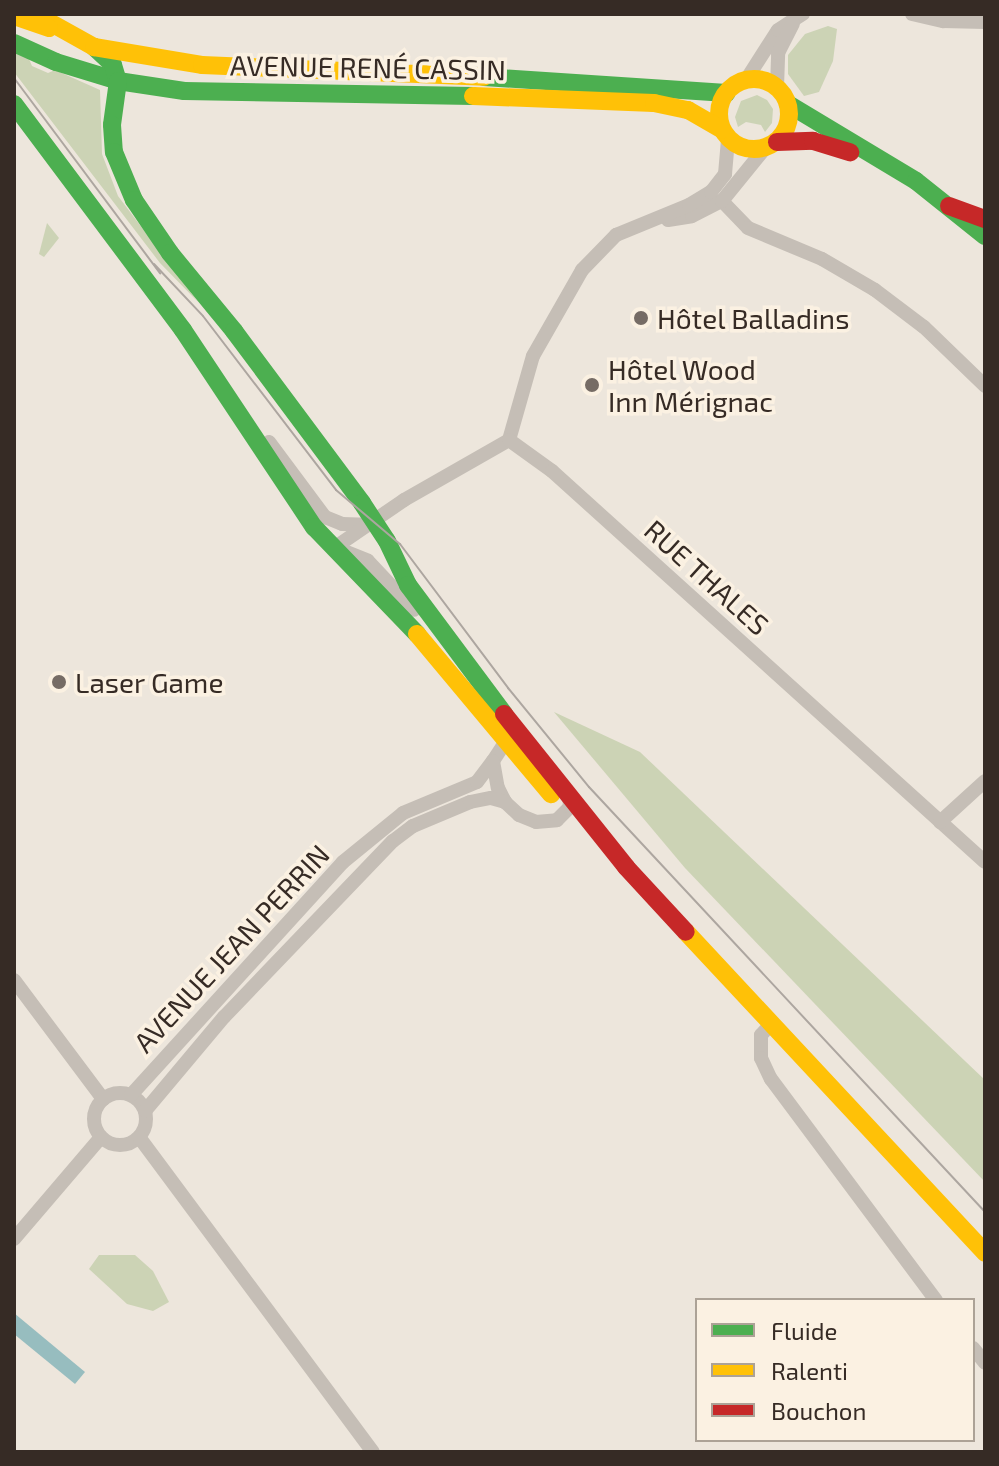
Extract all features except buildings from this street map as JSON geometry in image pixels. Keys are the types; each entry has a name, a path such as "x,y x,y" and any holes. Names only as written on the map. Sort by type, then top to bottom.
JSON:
{"main road":[{"name":"AVENUE RENÉ CASSIN","path":"35,14 94,47 157,59 270,70 484,77 726,93"},
{"path":"14,16 65,33"},
{"name":"AVENUE RENÉ CASSIN","path":"14,43 56,62 118,81 184,91 555,97 654,103 688,110 725,134"},
{"path":"94,47 113,65 118,81 112,125 114,152 134,200 170,253 243,343 369,522 449,644 626,867"},
{"path":"900,171 823,144 745,149 725,134 719,111 726,93 746,80 757,79 777,87 788,104 900,171 985,236"},
{"path":"14,104 175,319 300,507 334,548 437,654 567,813 626,867 985,1253"},
{"path":"771,145 788,125 788,104"},
{"path":"949,206 979,214 985,219"}],"street":[{"path":"746,80 770,39 786,23 804,14"},
{"path":"777,87 778,53 792,26 804,14"},
{"path":"912,14 943,21 985,22"},
{"path":"334,548 369,522 509,440 527,368 582,270 605,243 711,192 725,174 725,134"},
{"path":"647,221 692,216 722,201 771,145"},
{"path":"722,201 748,228 822,259 875,290 924,327 985,386"},
{"path":"219,385 256,426 325,517 342,524 369,522"},
{"name":"RUE THALES","path":"509,440 552,471 985,862"},
{"path":"334,548 368,561 421,620 449,644"},
{"path":"506,741 522,742 533,749"},
{"name":"AVENUE JEAN PERRIN","path":"131,1095 343,862 376,833 431,800 477,782 506,741"},
{"path":"493,761 498,788 505,802 519,815 536,822 557,820 567,813 568,792"},
{"path":"940,822 985,781"},
{"name":"AVENUE JEAN PERRIN","path":"145,1111 224,1017 387,846 413,826 470,802 491,798 505,802"},
{"path":"376,833 387,846"},
{"path":"14,980 103,1099"},
{"path":"771,1024 761,1035 761,1058 771,1079 935,1298"},
{"path":"117,1093 131,1095 145,1111 146,1125 133,1142 116,1145 101,1137 94,1122 103,1099 117,1093"},
{"path":"14,1239 101,1137"},
{"path":"139,1137 373,1452"}],"green space":[{"path":"828,26 837,29 833,61 819,92 804,96 788,74 788,55 805,34"},
{"path":"14,51 29,59 32,66 48,73 55,70 100,90 102,154 118,196 198,302 160,263 14,72"},
{"path":"757,95 767,100 773,109 772,123 765,132 761,125 746,122 738,127 735,117 741,101"},
{"path":"47,223 59,238 44,257 39,254"},
{"path":"554,712 640,752 985,1080 985,1182 685,868"},
{"path":"99,1255 135,1255 153,1271 169,1302 153,1311 127,1304 89,1269"}],"water":[{"path":"14,1313 85,1372 75,1384 14,1334"}],"tram line":[{"path":"14,78 160,273"},
{"path":"154,264 203,316 336,490 400,544 508,688 589,787 985,1212"}],"traffic: fast":[{"path":"14,43 56,62 118,81 184,91 473,96"},
{"path":"94,47 113,65 118,81 112,125 114,152 134,200 170,253 234,331 362,503 387,541 408,585 504,714"},
{"path":"484,77 726,93"},
{"path":"14,104 183,330 314,527 417,634"},
{"path":"788,104 916,181 985,236"}],"traffic: slow":[{"path":"35,14 94,47 202,65 484,77"},
{"path":"14,16 49,28"},
{"path":"761,79 783,94 789,114 787,128 779,139 768,147 747,149 729,139 721,128 719,107 729,89 740,81 761,79"},
{"path":"473,96 654,103 688,110 722,130"},
{"path":"417,634 551,794"},
{"path":"686,932 985,1253"}],"traffic: jam":[{"path":"777,142 813,141 850,152"},
{"path":"949,206 985,219"},
{"path":"504,714 626,867 686,932"}],"place":[{"name":"Hôtel Balladins","path":"641,318"},
{"name":"Hôtel Wood Inn Mérignac","path":"592,385"},
{"name":"Laser Game","path":"59,682"}]}
